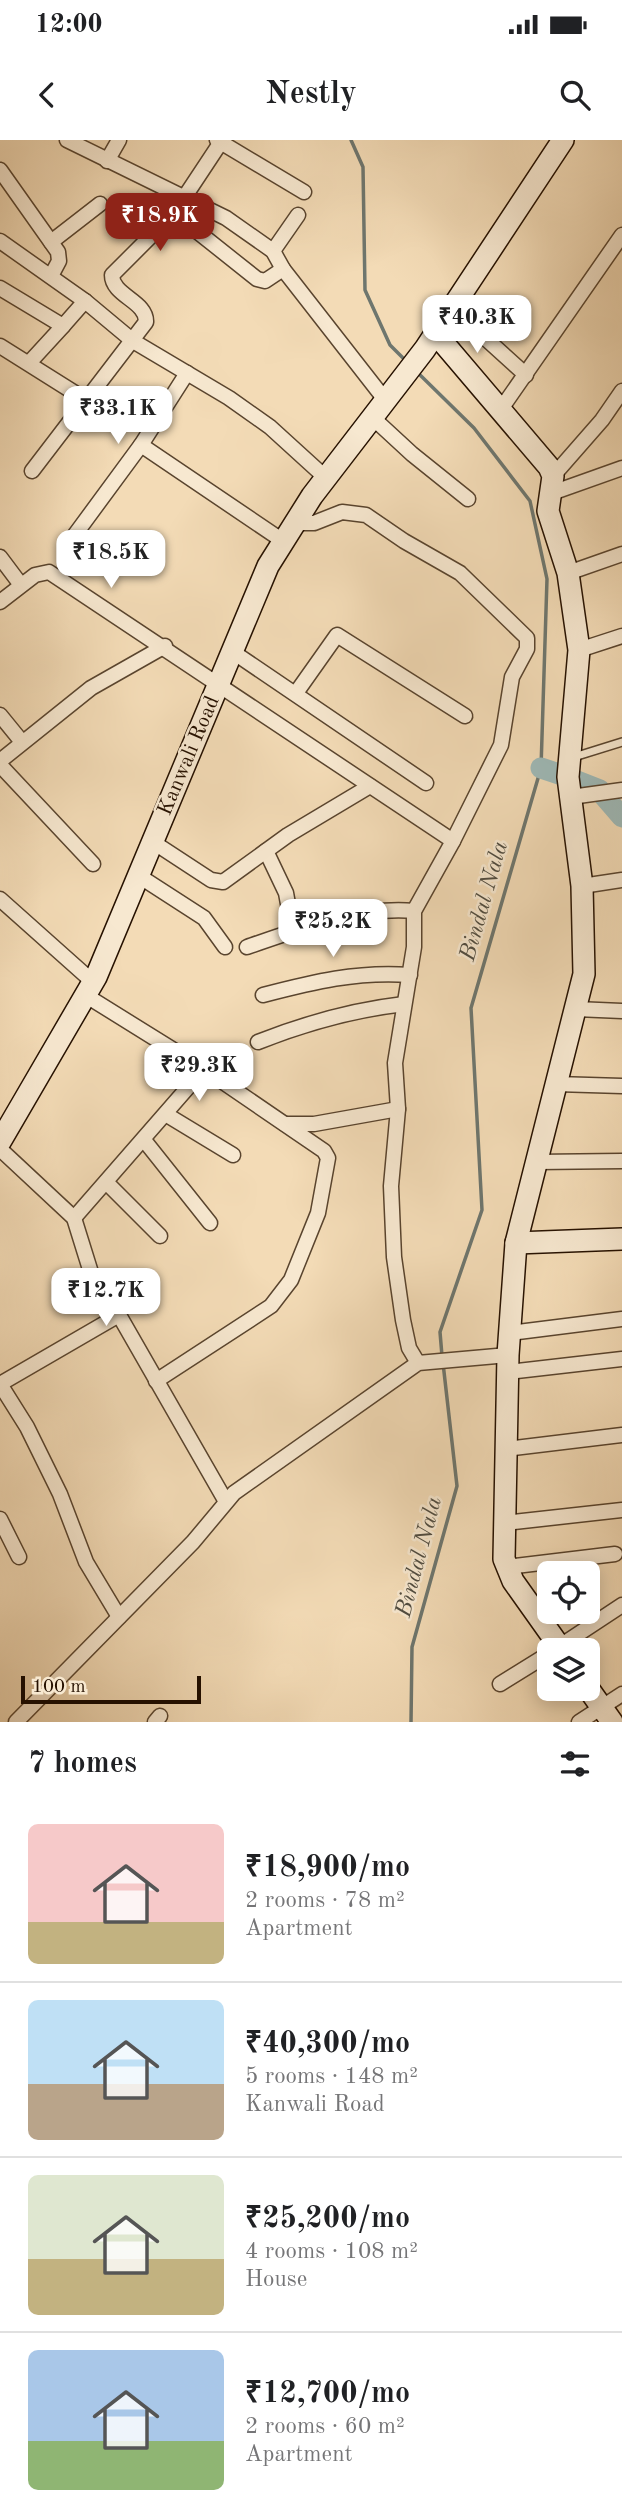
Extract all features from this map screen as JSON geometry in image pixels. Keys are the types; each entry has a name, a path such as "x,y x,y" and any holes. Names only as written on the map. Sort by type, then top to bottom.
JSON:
{"street":[{"path":"66,140 226,218 273,251 283,270 412,454 468,499"},
{"path":"107,161 119,140"},
{"path":"549,1638 513,1581 504,1559 508,1364 516,1243 584,983 582,886 571,797 570,758 579,650 568,573 548,511 551,485 549,467 501,409 430,341 563,140"},
{"path":"32,471 133,341 147,318 143,310 114,284 112,275 174,213 219,141 304,192"},
{"path":"0,170 60,256 51,276"},
{"path":"51,242 100,204"},
{"path":"174,213 257,279 265,281 283,270"},
{"path":"273,251 298,215"},
{"path":"501,409 622,236"},
{"path":"0,241 85,300 133,341 270,427 326,478"},
{"path":"0,288 64,326"},
{"path":"29,363 85,300"},
{"path":"452,308 526,375"},
{"name":"Kanwali Road","path":"3,1128 89,989 268,566 326,478 430,341"},
{"path":"0,346 86,400"},
{"path":"74,536 141,445 187,373"},
{"path":"551,485 603,420 622,391"},
{"path":"141,445 283,541"},
{"path":"551,485 622,468"},
{"path":"295,523 314,523 342,512 366,515 460,573 527,638 527,649 512,677 501,746 414,911 410,975 395,1063 398,1109 391,1186 394,1257 403,1320 409,1348 421,1363"},
{"path":"568,573 622,554"},
{"path":"0,556 21,585"},
{"path":"0,602 35,575 49,572 165,646 453,841"},
{"path":"296,693 337,635 465,716"},
{"path":"579,650 622,636"},
{"path":"93,864 0,763 22,741 91,688 165,646"},
{"path":"233,652 426,783"},
{"path":"0,715 22,741"},
{"path":"153,842 217,882 223,881 288,835 370,786"},
{"path":"571,797 622,790"},
{"path":"266,851 286,893 293,931"},
{"path":"139,876 204,918 225,947"},
{"path":"582,886 622,880"},
{"path":"0,899 89,989 324,1151 329,1168 318,1213 291,1280 271,1306 256,1318 156,1381"},
{"path":"247,947 293,931 394,909 414,911"},
{"path":"262,995 330,977 372,972 410,975"},
{"path":"258,1042 296,1027 356,1010 404,1004"},
{"path":"576,1009 622,1011"},
{"path":"74,1218 167,1115 204,1069"},
{"path":"556,1084 622,1086"},
{"path":"285,1124 314,1124 398,1109"},
{"path":"167,1115 233,1155"},
{"path":"144,1139 210,1223"},
{"path":"0,1149 74,1218 93,1279 119,1315 225,1500"},
{"path":"536,1162 622,1161"},
{"path":"106,1182 160,1236"},
{"path":"516,1243 622,1240"},
{"path":"119,1315 0,1384 27,1427 60,1494 86,1562 119,1617"},
{"path":"510,1333 622,1319"},
{"path":"16,1722 193,1542 225,1500 421,1363 467,1359 508,1364 622,1359"},
{"path":"506,1449 622,1435"},
{"path":"505,1523 622,1510"},
{"path":"0,1519 19,1557"},
{"path":"507,1567 615,1554"},
{"path":"574,1638 622,1605"},
{"path":"500,1684 537,1662"},
{"path":"579,1722 607,1715 622,1694"}],"lane":[{"path":"570,758 622,742"}],"waterway":[{"name":"Bindal Nala","path":"351,140 363,167 365,290 390,345 407,362"},
{"name":"Bindal Nala","path":"417,372 474,428 530,501 547,579 541,768 471,1008 482,1210 440,1332 442,1356"},
{"path":"541,768 565,776"},
{"path":"572,779 600,790"},
{"path":"603,795 622,817"},
{"name":"Bindal Nala","path":"411,1722 412,1647 457,1486 443,1363"}]}
